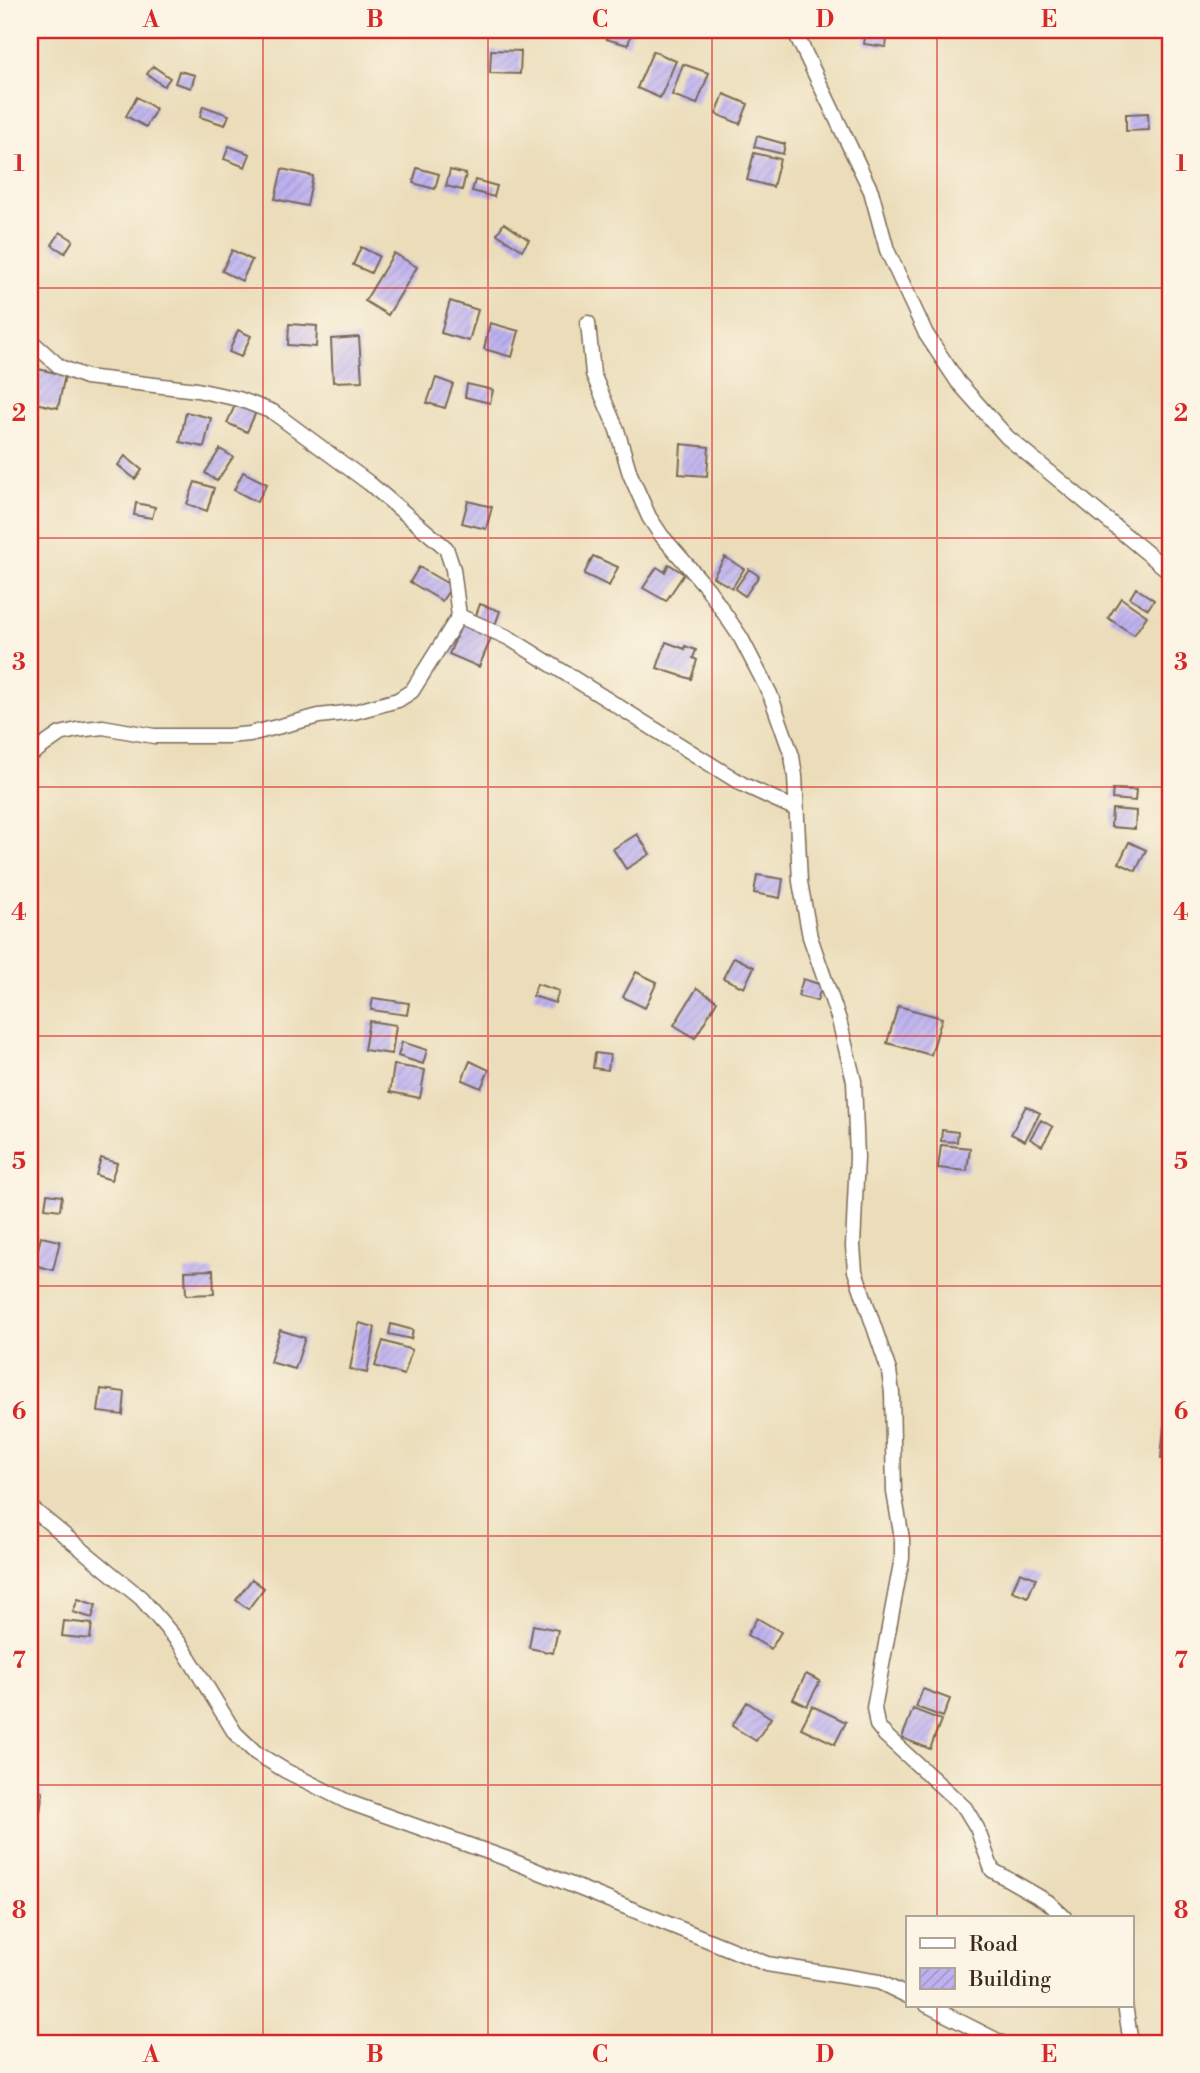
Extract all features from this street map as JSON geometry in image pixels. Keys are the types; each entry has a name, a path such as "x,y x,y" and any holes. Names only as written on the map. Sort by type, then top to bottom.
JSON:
{"street":[{"path":"794,30 871,191 887,250 926,334 958,382 1007,438 1170,572"},
{"path":"588,323 593,374 649,517 661,535 708,589 741,638 770,694 792,756 800,882 810,937 839,1020 854,1081 857,1157 853,1246 855,1271 889,1371 892,1393 894,1492 902,1539 902,1558 874,1708 877,1725 965,1808 977,1828 992,1870 1048,1902 1063,1916"},
{"path":"30,340 60,367 86,377 197,390 239,399 273,412 369,483 446,548 453,569 458,616 412,691 397,700 250,734 154,736 103,727 77,730 60,734 30,755"},
{"path":"458,616 509,638 742,784 796,809"},
{"path":"30,1507 141,1598 181,1645 235,1732 256,1754 286,1771 348,1802 505,1857 767,1964 879,1982 906,1995"},
{"path":"931,2007 1002,2043"},
{"path":"1125,2007 1131,2043"}],"building":[{"path":"609,30 632,31 628,45 606,39"},
{"path":"866,30 888,30 886,47 864,44"},
{"path":"491,50 521,51 520,74 490,73"},
{"path":"653,51 676,61 660,98 637,88"},
{"path":"683,64 709,73 697,104 672,95"},
{"path":"153,66 170,78 164,86 147,74"},
{"path":"179,71 195,75 191,88 175,83"},
{"path":"724,94 748,104 740,124 716,114"},
{"path":"137,97 156,109 146,127 126,116"},
{"path":"203,106 229,115 225,125 200,117"},
{"path":"1148,113 1149,130 1126,131 1126,114"},
{"path":"757,136 785,144 783,154 754,147"},
{"path":"229,146 250,154 245,167 224,159"},
{"path":"754,153 780,159 773,187 747,180"},
{"path":"417,168 439,174 435,189 413,183"},
{"path":"282,169 313,176 307,206 275,199"},
{"path":"450,170 466,174 462,190 446,186"},
{"path":"475,180 497,186 494,197 472,191"},
{"path":"504,223 529,240 522,250 497,234"},
{"path":"60,232 73,240 65,253 52,245"},
{"path":"361,247 379,256 371,273 353,265"},
{"path":"232,250 252,260 242,281 222,271"},
{"path":"394,253 417,267 388,315 365,301"},
{"path":"450,301 478,310 469,341 441,333"},
{"path":"490,323 519,331 512,357 484,349"},
{"path":"289,324 317,326 316,347 288,345"},
{"path":"238,330 251,336 241,357 229,352"},
{"path":"359,337 362,381 333,382 331,339"},
{"path":"38,369 65,375 58,408 30,402"},
{"path":"436,378 453,384 445,408 427,403"},
{"path":"467,384 493,390 490,403 465,397"},
{"path":"236,403 256,412 247,432 227,423"},
{"path":"186,412 211,418 204,447 180,442"},
{"path":"681,444 709,447 707,476 679,474"},
{"path":"220,449 233,457 217,481 205,473"},
{"path":"125,456 142,470 135,479 118,465"},
{"path":"243,472 267,484 257,502 234,490"},
{"path":"195,482 214,488 207,511 187,504"},
{"path":"468,501 492,507 486,529 462,523"},
{"path":"136,503 155,507 152,518 134,515"},
{"path":"593,556 618,567 609,586 584,574"},
{"path":"725,557 744,569 732,588 713,577"},
{"path":"669,564 684,574 666,601 643,588 657,567 665,572"},
{"path":"419,567 452,586 442,601 410,582"},
{"path":"749,569 759,576 745,596 735,589"},
{"path":"1136,588 1154,600 1148,609 1130,598"},
{"path":"1121,598 1147,616 1134,635 1108,618"},
{"path":"480,604 500,611 494,628 474,621"},
{"path":"462,623 492,636 479,667 449,654"},
{"path":"666,642 696,650 693,658 697,660 691,679 657,668"},
{"path":"1113,789 1136,790 1135,801 1112,799"},
{"path":"1112,809 1136,811 1135,829 1111,827"},
{"path":"637,834 650,854 626,869 613,849"},
{"path":"1129,842 1146,850 1136,871 1119,863"},
{"path":"757,875 783,879 780,898 754,893"},
{"path":"734,957 754,967 744,988 723,978"},
{"path":"636,972 657,982 645,1008 623,997"},
{"path":"803,979 822,985 817,1001 798,996"},
{"path":"537,984 559,991 555,1003 533,996"},
{"path":"697,988 717,1001 695,1038 674,1025"},
{"path":"373,998 409,1003 407,1015 371,1010"},
{"path":"898,1006 942,1018 931,1055 887,1043"},
{"path":"369,1021 396,1025 392,1054 364,1050"},
{"path":"402,1042 427,1050 423,1064 398,1056"},
{"path":"595,1053 610,1055 608,1070 593,1068"},
{"path":"470,1061 489,1070 481,1088 462,1080"},
{"path":"394,1065 425,1070 420,1098 390,1092"},
{"path":"1026,1106 1040,1113 1025,1141 1011,1134"},
{"path":"1041,1120 1053,1127 1042,1146 1030,1139"},
{"path":"942,1130 958,1132 957,1142 941,1141"},
{"path":"941,1145 970,1148 967,1171 938,1168"},
{"path":"101,1158 117,1163 111,1180 96,1175"},
{"path":"47,1194 62,1196 60,1210 45,1208"},
{"path":"41,1237 60,1241 53,1270 34,1265"},
{"path":"213,1270 214,1294 186,1295 185,1271"},
{"path":"359,1323 375,1327 367,1373 350,1369"},
{"path":"391,1324 413,1330 411,1339 389,1334"},
{"path":"280,1330 305,1338 295,1369 270,1362"},
{"path":"383,1341 412,1350 404,1375 375,1366"},
{"path":"101,1389 125,1392 123,1415 98,1412"},
{"path":"1164,1427 1170,1427 1170,1459 1161,1458"},
{"path":"1020,1572 1036,1578 1028,1597 1012,1591"},
{"path":"252,1579 264,1588 248,1609 236,1600"},
{"path":"78,1599 96,1605 92,1618 73,1612"},
{"path":"757,1618 781,1632 771,1649 747,1635"},
{"path":"64,1621 92,1624 90,1639 62,1636"},
{"path":"533,1625 558,1630 553,1653 529,1648"},
{"path":"806,1674 820,1681 807,1706 793,1699"},
{"path":"923,1689 950,1699 943,1717 916,1707"},
{"path":"747,1702 771,1718 756,1741 732,1726"},
{"path":"812,1706 846,1722 835,1744 801,1728"},
{"path":"913,1709 941,1720 930,1749 902,1738"},
{"path":"30,1789 43,1791 40,1812 30,1810"}]}
